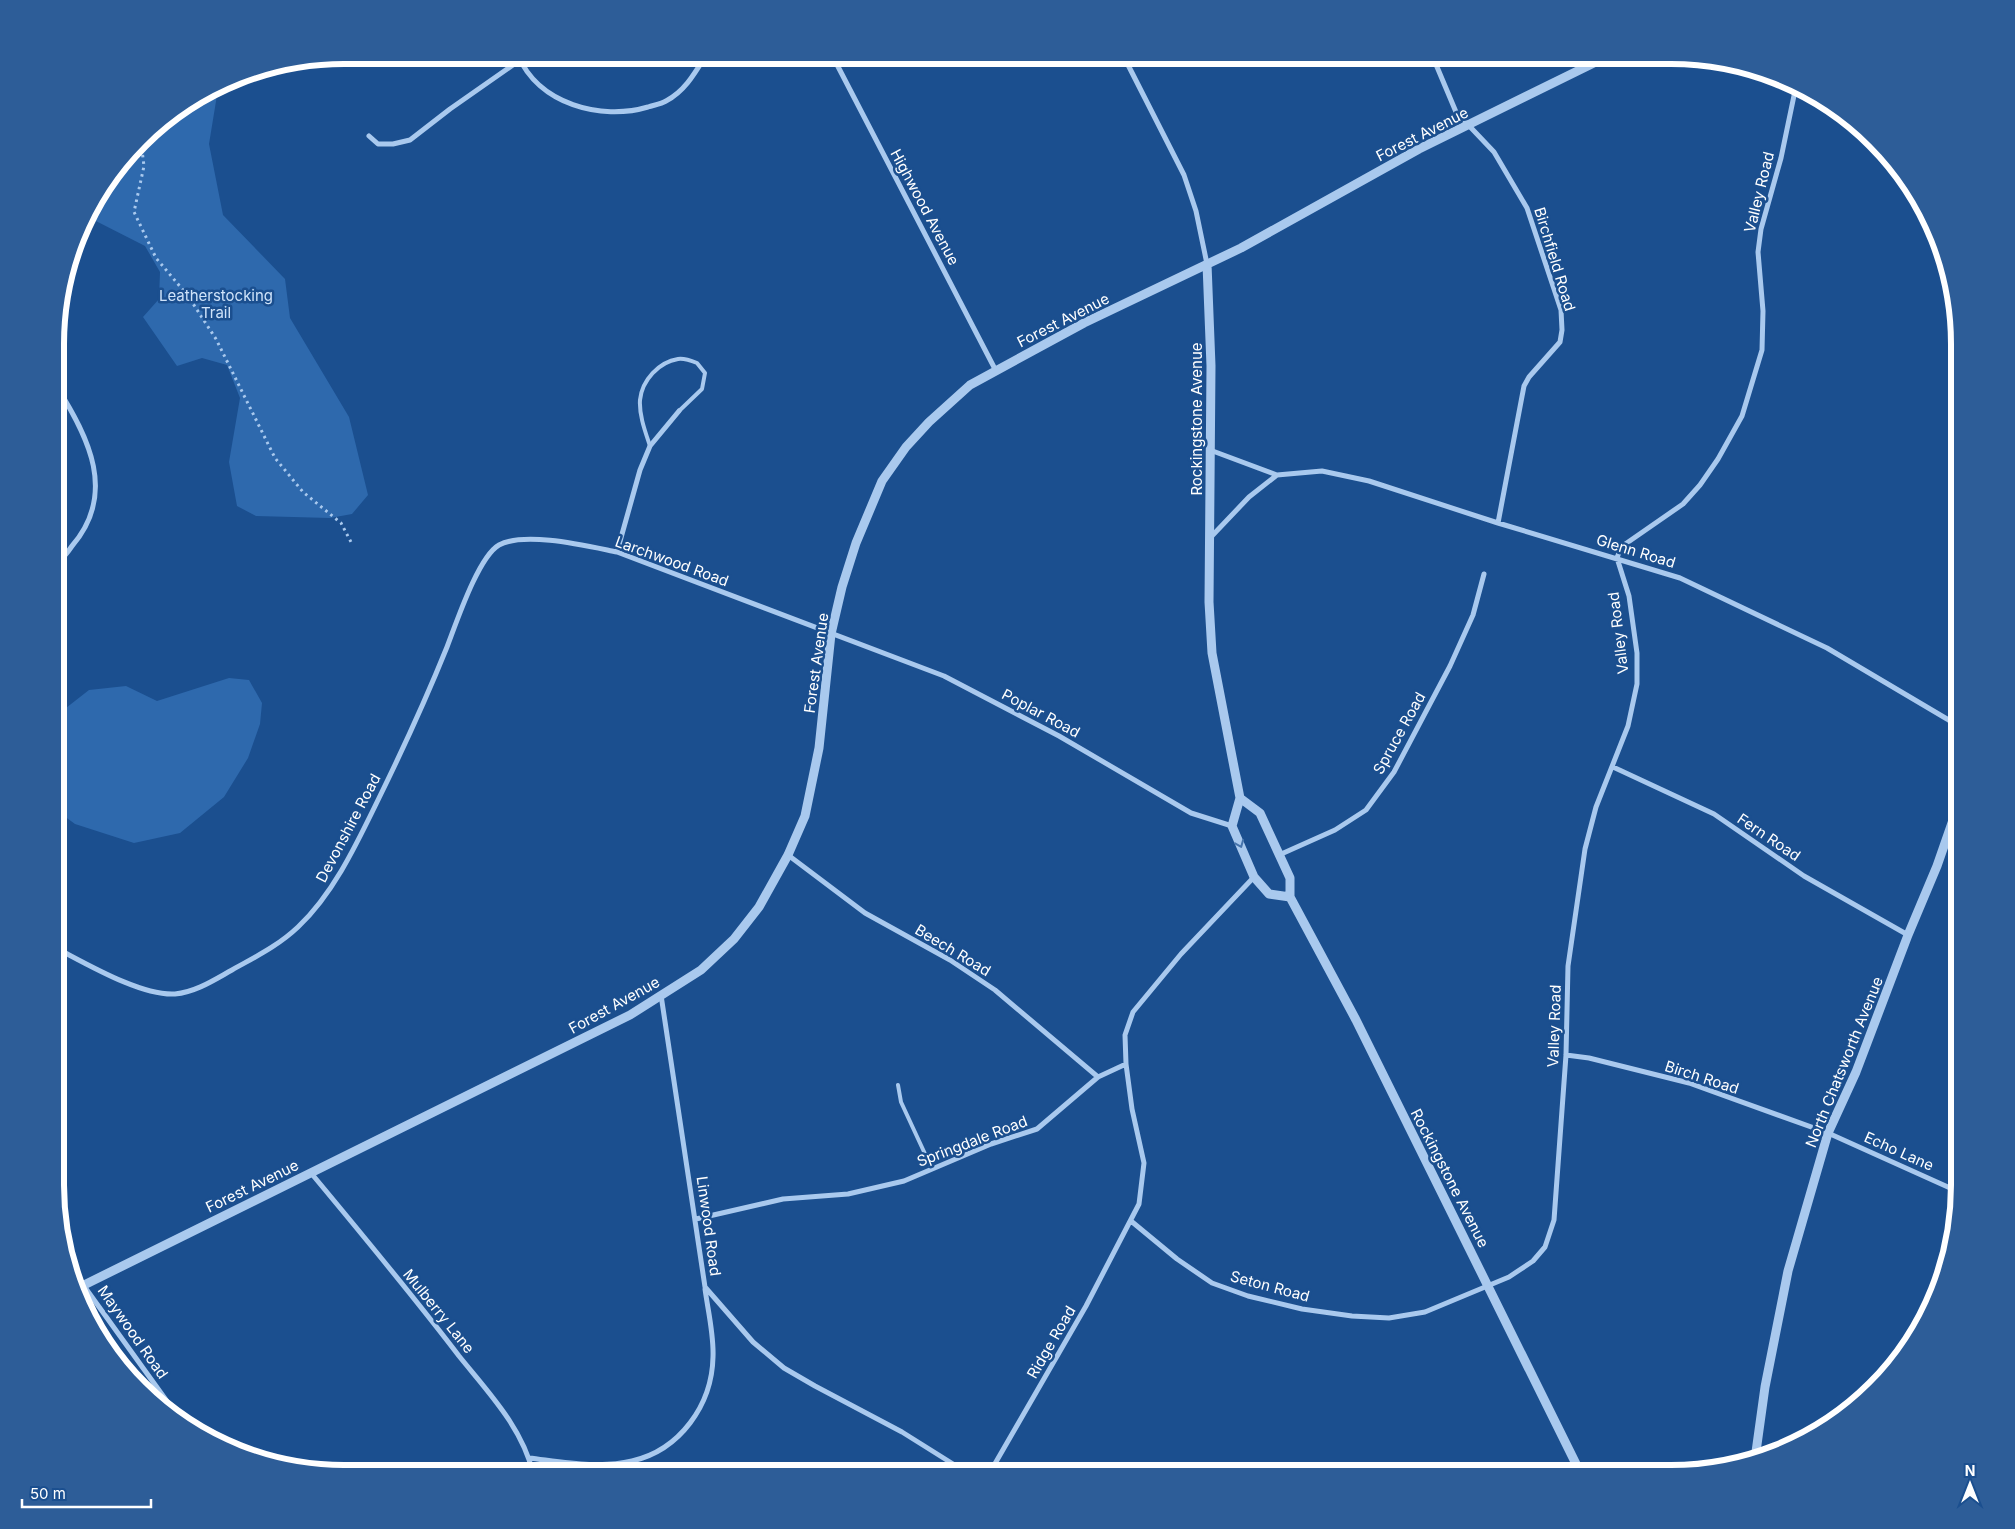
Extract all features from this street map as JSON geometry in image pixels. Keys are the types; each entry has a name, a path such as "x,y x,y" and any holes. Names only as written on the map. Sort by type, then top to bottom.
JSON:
{"street":[{"path":"369,136 378,144 393,144 410,140 511,64"},
{"path":"524,64 540,86 577,107 612,113 642,109 666,101 691,80 701,64"},
{"name":"Highwood Avenue","path":"837,64 996,371"},
{"name":"Rockingstone Avenue","path":"1128,64 1184,175 1196,211 1208,264 1211,366 1208,602 1212,653 1240,798 1232,826"},
{"name":"Birchfield Road","path":"1435,64 1456,112 1494,152 1527,208 1561,310 1562,330 1560,342 1524,386 1498,523"},
{"name":"Forest Avenue","path":"83,1286 630,1015 701,970 734,939 759,907 788,855 805,816 819,748 831,634 842,587 856,543 882,481 906,447 929,422 970,385 1084,323 1241,248 1419,149 1592,64"},
{"name":"Valley Road","path":"1489,1286 1509,1277 1533,1262 1545,1247 1554,1220 1566,1055 1568,966 1585,849 1596,807 1628,726 1636,684 1636,653 1629,596 1617,558 1621,547 1683,504 1694,492 1718,459 1742,416 1762,350 1763,311 1758,252 1761,229 1781,158 1795,93"},
{"path":"64,400 87,441 95,468 96,481 94,510 83,534 64,555"},
{"path":"617,552 640,470 650,446 679,411"},
{"name":"Glenn Road","path":"1210,450 1278,475 1322,471 1369,481 1498,523 1680,578 1827,648 1951,723"},
{"path":"1209,538 1249,497 1278,475"},
{"name":"Larchwood Road","path":"498,546 513,539 562,542 617,552 831,634"},
{"name":"Devonshire Road","path":"64,952 147,990 174,994 195,990 279,944 299,926 324,898 359,840 418,717 475,577 491,551 498,546"},
{"name":"Spruce Road","path":"1278,855 1335,830 1366,810 1394,772 1450,666 1473,615 1484,574"},
{"name":"Poplar Road","path":"831,634 944,676 1059,736 1190,813 1232,826"},
{"name":"Fern Road","path":"1613,767 1714,814 1804,876 1908,935"},
{"name":"Rockingstone Avenue","path":"1240,798 1260,814 1290,878 1290,898 1356,1020 1577,1465"},
{"path":"1232,826 1254,877 1269,894 1290,898"},
{"name":"North Chatsworth Avenue","path":"1756,1452 1765,1387 1788,1271 1828,1133 1856,1072 1951,826"},
{"name":"Beech Road","path":"788,855 865,913 950,960 995,990 1098,1077"},
{"path":"1131,1221 1139,1204 1144,1163 1132,1109 1126,1064 1125,1035 1133,1012 1180,954 1254,877"},
{"name":"Linwood Road","path":"661,995 705,1287 753,1342 784,1368 902,1432 955,1465"},
{"name":"Birch Road","path":"1566,1055 1589,1058 1689,1083 1828,1133"},
{"name":"Springdale Road","path":"696,1219 783,1199 848,1194 904,1181 991,1144 1038,1129 1098,1077 1126,1064"},
{"name":"Echo Lane","path":"1828,1133 1951,1188"},
{"name":"Mulberry Lane","path":"311,1173 431,1319 514,1425 531,1465"},
{"name":"Seton Road","path":"1131,1221 1177,1259 1212,1283 1248,1296 1302,1309 1352,1316 1389,1318 1426,1312 1489,1286"},
{"name":"Ridge Road","path":"994,1465 1086,1306 1131,1221"},
{"path":"529,1458 582,1464 609,1464 633,1461 655,1452 683,1434 699,1411 709,1389 713,1357 705,1287"},
{"name":"Maywood Road","path":"85,1293 168,1403"}],"lane":[{"path":"650,446 642,419 640,399 647,379 662,364 679,359 697,363 705,373 702,389 679,411"},
{"path":"898,1086 901,1102 932,1170"}],"path":[{"path":"142,150 144,166 134,212 156,258 188,296 216,339 275,458 303,492 341,523 351,542"}],"green space":[{"name":"Leatherstocking Trail","path":"217,94 209,144 223,215 285,279 290,318 349,417 368,495 352,514 330,518 256,516 237,506 229,462 240,398 227,365 202,358 177,366 143,317 159,299 160,272 145,246 93,220 111,188 133,159 173,122"},
{"path":"229,678 249,680 262,703 260,724 248,758 224,797 180,833 134,843 75,824 64,816 64,710 89,690 126,686 157,701"}]}
